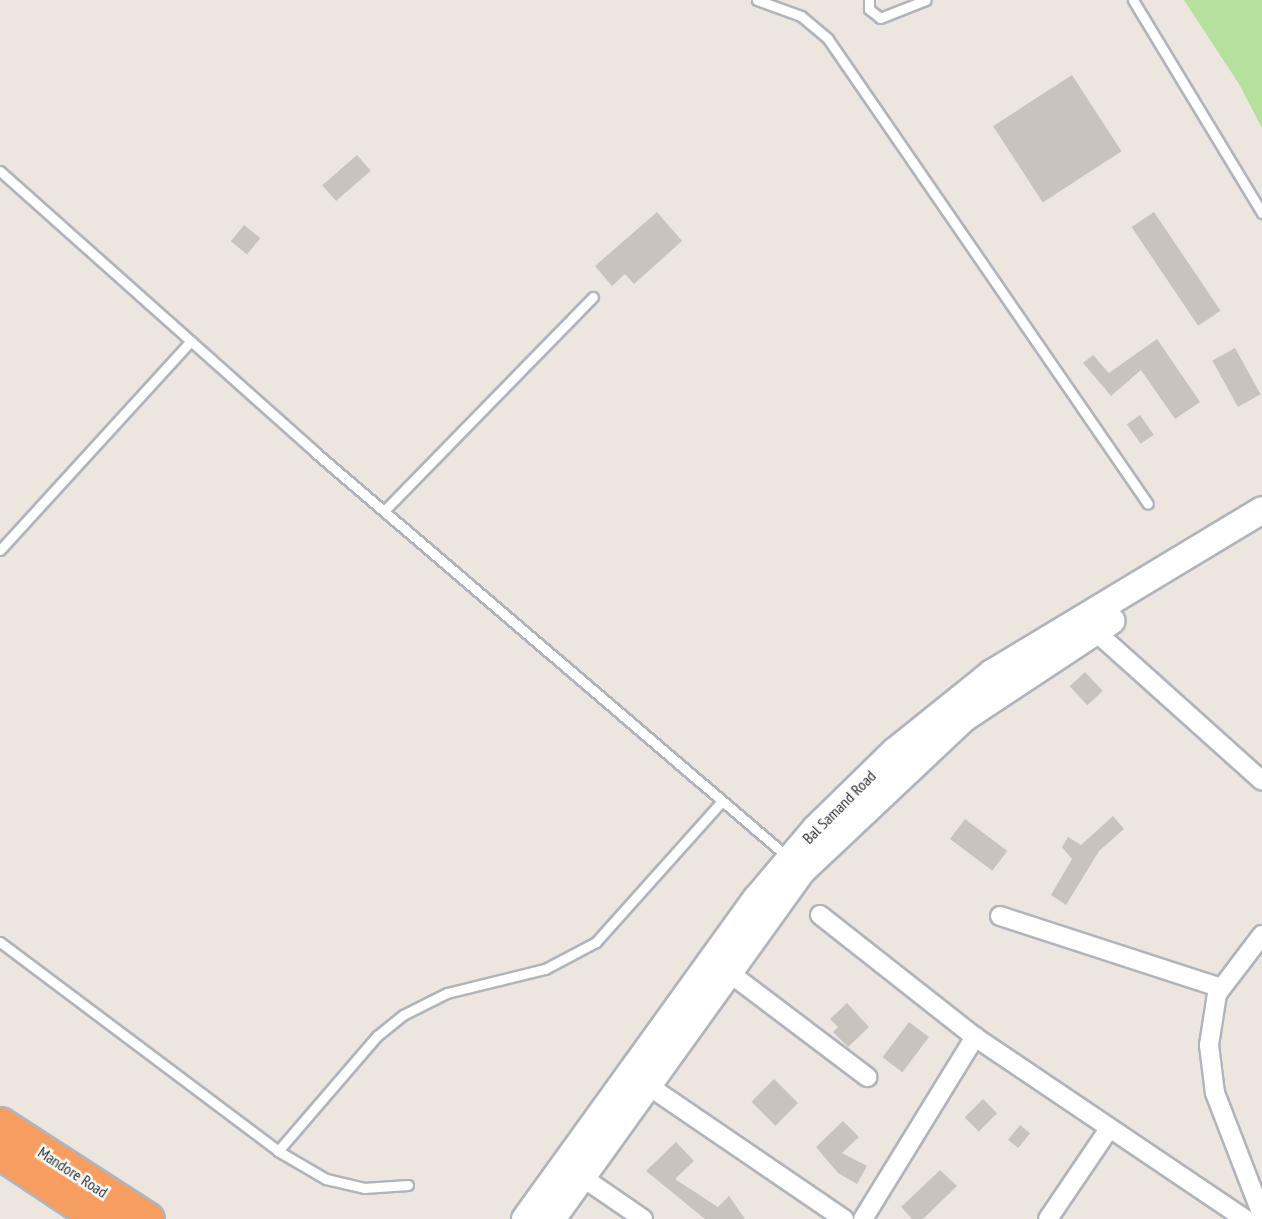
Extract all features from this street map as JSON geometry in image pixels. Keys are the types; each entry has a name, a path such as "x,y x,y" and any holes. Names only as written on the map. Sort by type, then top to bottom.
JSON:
{"highway":[{"name":"Mandore Road","path":"0,1124 147,1219"},
{"name":"Mandore Road","path":"0,1152 101,1219"}],"main road":[{"name":"Bal Samand Road","path":"552,1219 582,1177 639,1079 789,858 895,751 957,698 1262,510"},
{"name":"Bal Samand Road","path":"525,1219 727,971 803,870 900,774 963,719 1095,631 1262,528"}],"street":[{"path":"1095,631 1262,782"},
{"path":"820,915 975,1037 1245,1219"},
{"path":"1000,916 1221,988"},
{"path":"1262,935 1221,988 1209,1045 1215,1093 1262,1215"},
{"path":"727,971 867,1077"},
{"path":"862,1219 975,1037"},
{"path":"639,1079 844,1219"},
{"path":"1048,1219 1109,1129"},
{"path":"582,1177 643,1219"}],"lane":[{"path":"757,0 801,16 828,39 1148,504"},
{"path":"869,0 869,9 880,18 926,0"},
{"path":"1133,0 1262,213"},
{"path":"0,171 384,511 789,858"},
{"path":"384,511 593,297"},
{"path":"0,550 191,341"},
{"path":"278,1151 377,1036 403,1015 447,993 545,969 596,942 721,802"},
{"path":"0,942 278,1151 326,1179 364,1188 408,1185"}],"green space":[{"path":"1184,0 1262,0 1262,128 1239,84"}],"building":[{"path":"1072,75 1122,151 1043,203 993,126"},
{"path":"357,155 371,171 336,201 322,185"},
{"path":"657,212 682,241 634,284 625,274 612,286 595,266"},
{"path":"1154,212 1221,311 1198,326 1132,227"},
{"path":"244,225 260,238 247,255 231,241"},
{"path":"1157,339 1200,402 1175,419 1141,370 1111,396 1083,363 1093,355 1109,373"},
{"path":"1235,348 1261,394 1238,407 1212,361"},
{"path":"1140,415 1154,435 1141,444 1127,424"},
{"path":"1085,672 1103,691 1087,705 1070,686"},
{"path":"1113,816 1124,829 1099,851 1066,905 1051,895 1072,859 1062,847 1068,837 1081,845"},
{"path":"965,819 1007,851 992,871 950,839"},
{"path":"847,1003 869,1027 848,1047 833,1032 838,1027 830,1019"},
{"path":"909,1022 929,1037 902,1072 883,1057"},
{"path":"774,1079 798,1103 775,1126 751,1102"},
{"path":"983,1099 997,1113 979,1132 965,1117"},
{"path":"843,1121 859,1137 842,1153 867,1166 857,1184 838,1173 816,1147"},
{"path":"1020,1125 1030,1133 1018,1148 1008,1140"},
{"path":"676,1142 694,1161 675,1179 718,1207 729,1196 745,1219 705,1219 646,1171"},
{"path":"940,1170 957,1186 923,1219 912,1219 901,1207"}]}
